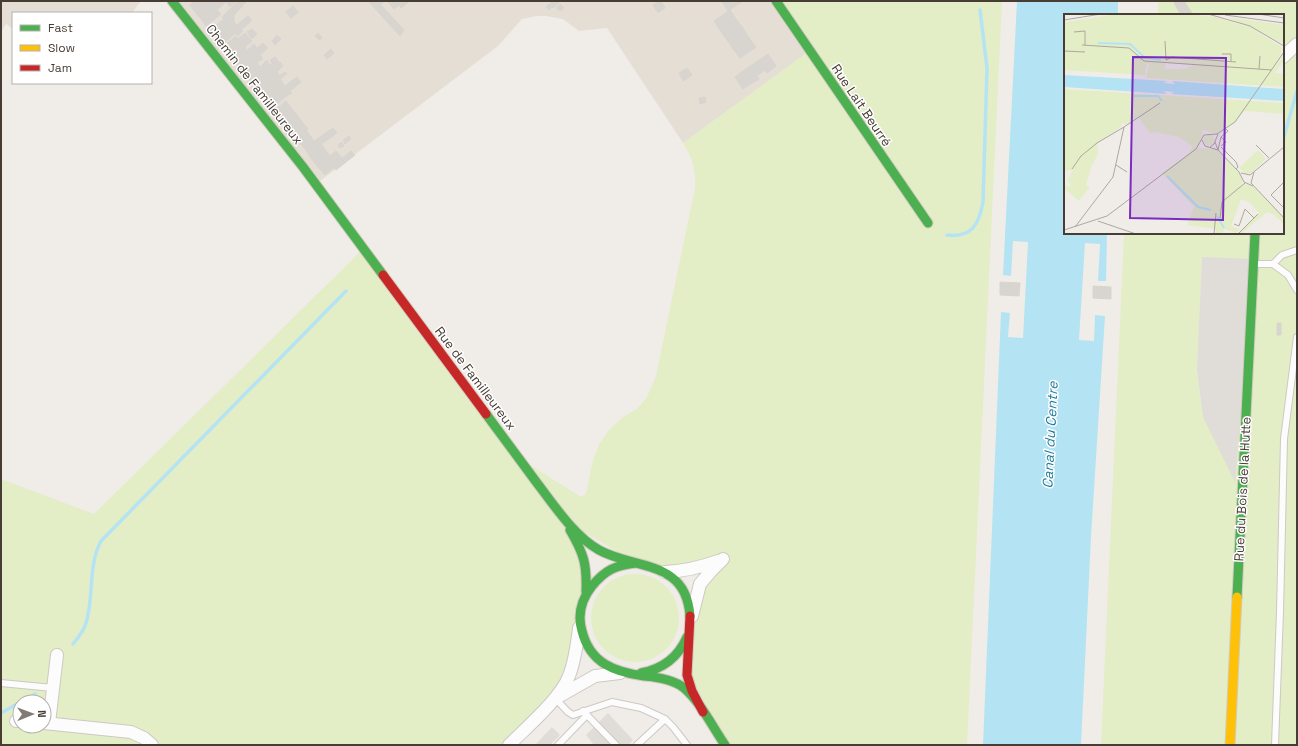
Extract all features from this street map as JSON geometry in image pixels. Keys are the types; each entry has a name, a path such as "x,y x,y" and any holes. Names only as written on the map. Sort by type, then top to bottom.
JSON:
{"street":[{"name":"Chemin de Familleureux","path":"172,1 316,184"},
{"name":"Rue Lait Beurré","path":"776,1 928,223"},
{"path":"1284,56 1297,44"},
{"name":"Rue de Familleureux","path":"316,184 565,520 598,550 636,563 652,566 665,572 678,584 688,601 691,621 687,671 691,689 703,712"},
{"name":"Rue du Bois de la Hutte","path":"1230,745 1255,234"},
{"path":"565,520 582,550 587,573 586,592"},
{"path":"665,572 683,571 697,568 722,559 700,584 691,621"},
{"name":"Rue de Familleureux","path":"636,563 622,564 602,574 586,592 580,611 579,623 582,635 594,656 606,666 622,672 667,679 683,688 703,712 725,745"},
{"path":"509,745 555,698 569,677 576,651 579,623"},
{"name":"Rue de Familleureux","path":"636,674 651,672 665,665 676,656 684,646 689,634"},
{"path":"52,694 57,654"},
{"path":"555,698 595,676 622,672"},
{"path":"52,724 131,732 144,738 152,745"}],"lane":[{"path":"1273,264 1282,255 1297,250"},
{"path":"1254,264 1273,264 1288,275 1297,290"},
{"path":"1275,745 1284,439 1297,337"},
{"path":"1,682 53,688"},
{"path":"555,698 568,712 573,715 585,713 612,702 641,708 665,719 687,745"},
{"path":"558,745 585,713"},
{"path":"585,713 616,745"},
{"path":"637,745 665,719"}],"shaded area":[{"path":"1,1 141,1 133,12 12,12 12,28 6,24 1,32"},
{"path":"172,1 776,1 810,51 683,143 607,28 579,31 563,19 537,16 522,19 498,46 316,184"},
{"path":"1202,257 1254,259 1235,482 1203,417 1197,369"},
{"path":"608,713 633,740 628,745 594,745 586,735"},
{"path":"552,727 560,735 550,745 535,745"}],"green space":[{"path":"776,1 1002,1 967,745 725,745 691,689 689,634 711,571 636,563 566,521 587,573 569,677 509,745 1,745 1,479 94,514 364,248 519,458 581,497 586,494 593,460 600,443 609,430 623,417 637,409 647,397 656,376 695,188 693,165 683,143 809,51"},
{"path":"1158,1 1297,1 1297,745 1101,745 1124,234 1284,234 1284,14 1158,14","holes":["1202,257 1203,417 1197,369"]},
{"path":"635,574 652,577 660,581 672,593 676,601 679,618 676,635 672,643 660,655 652,659 635,662 618,659 610,655 598,643 594,635 591,618 594,601 598,593 610,581 618,577"}],"water":[{"name":"Canal du Centre","path":"1017,1 1118,1 1118,14 1064,14 1064,234 1107,234 1106,281 1098,281 1100,244 1085,243 1079,340 1094,341 1095,315 1105,316 1091,537 1081,745 983,745 1001,312 1010,313 1008,337 1023,338 1028,242 1013,241 1011,276 1003,275"}],"building":[{"path":"195,1 208,1 196,13 190,5"},
{"path":"208,1 210,1 214,7 201,19 196,13"},
{"path":"210,1 220,1 214,7"},
{"path":"220,1 236,1 230,7 226,2 217,10 214,7"},
{"path":"238,1 247,1 234,15 234,22 230,26 222,17"},
{"path":"387,1 395,1 399,5 394,9"},
{"path":"395,1 410,1 401,8"},
{"path":"553,1 561,1 549,10 546,7"},
{"path":"661,1 665,8 658,13 653,5"},
{"path":"743,1 728,11 722,2"},
{"path":"1177,1 1184,1 1192,14 1180,14 1174,3"},
{"path":"369,2 383,2 381,5 404,30 400,36"},
{"path":"560,4 564,8 560,11 556,8"},
{"path":"293,6 298,12 291,18 286,12"},
{"path":"214,7 221,14 206,26 201,19"},
{"path":"730,10 736,19 720,30 714,21"},
{"path":"248,16 252,20 241,30 243,31 238,36 230,26 234,22 237,25"},
{"path":"224,19 230,26 216,37 210,30"},
{"path":"736,19 743,28 727,40 720,30"},
{"path":"230,26 236,33 221,45 216,37"},
{"path":"743,28 749,38 733,49 727,40"},
{"path":"252,29 257,34 252,39 247,32"},
{"path":"245,33 252,41 245,47 238,39"},
{"path":"318,33 322,38 319,40 315,36"},
{"path":"277,35 281,39 275,45 272,41"},
{"path":"236,36 242,43 229,53 223,46"},
{"path":"749,38 756,47 740,58 733,49"},
{"path":"242,43 247,50 234,60 229,53"},
{"path":"263,43 268,48 260,55 263,59 257,62 247,50 254,44 257,48"},
{"path":"331,49 334,53 327,59 324,55"},
{"path":"247,50 252,56 239,67 234,60"},
{"path":"768,54 776,66 767,73 765,70 757,76 759,79 749,85 740,73"},
{"path":"252,56 257,62 243,72 239,67"},
{"path":"275,57 279,62 266,73 260,67 267,60 270,65 272,63 270,60"},
{"path":"257,62 260,67 247,77 243,72"},
{"path":"280,62 283,66 277,72 280,76 271,81 266,73 273,68 275,64"},
{"path":"260,67 264,71 252,82 247,77"},
{"path":"687,68 692,75 683,81 679,73"},
{"path":"264,71 269,78 257,89 252,82"},
{"path":"285,72 287,74 274,83 271,81"},
{"path":"740,73 749,85 743,89 735,77"},
{"path":"297,77 301,82 290,91 290,82"},
{"path":"269,78 274,83 260,94 257,89"},
{"path":"280,79 285,86 290,82 290,91 281,92 274,83"},
{"path":"274,83 281,92 268,102 261,94"},
{"path":"290,91 292,93 285,97 281,92"},
{"path":"281,92 285,97 273,108 268,102"},
{"path":"705,97 706,102 700,104 699,98"},
{"path":"286,101 297,115 285,124 274,111"},
{"path":"297,115 308,129 296,138 285,124"},
{"path":"333,128 337,133 308,153 304,148"},
{"path":"306,130 314,141 304,148 296,138"},
{"path":"349,136 351,139 345,144 343,140"},
{"path":"341,142 344,146 340,148 338,145"},
{"path":"321,144 330,156 317,166 308,154"},
{"path":"336,151 342,158 336,163 330,156"},
{"path":"351,151 355,155 336,170 334,168 337,165 336,163"},
{"path":"330,156 337,165 325,175 317,166"},
{"path":"1000,282 1020,283 1019,296 1000,295"},
{"path":"1093,286 1111,287 1111,299 1093,298"},
{"path":"1277,323 1281,323 1281,335 1277,335"}],"waterway":[{"path":"947,235 963,234 973,228 979,217 983,202 987,68 980,10"},
{"path":"1284,136 1297,91"},
{"path":"73,644 84,629 88,616 92,572 101,541 346,291"},
{"path":"1,713 12,707"}],"traffic: fast":[{"path":"172,1 303,167 383,275"},
{"path":"776,1 928,223"},
{"path":"1237,597 1255,234"},
{"path":"486,414 557,510 581,537 599,550 613,556 656,569 669,575 679,584 686,598 690,616"},
{"path":"570,530 579,546 584,560 586,592"},
{"path":"636,563 611,569 597,580 588,591 580,613 582,631 586,642 597,658 613,668 623,672 665,679 680,685 690,694 701,708 725,745"},
{"path":"641,673 656,669 669,661 679,651 687,637"}],"traffic: slow":[{"path":"1230,745 1237,597"}],"traffic: jam":[{"path":"383,275 486,414"},
{"path":"690,616 687,675 692,691 703,712"}]}
